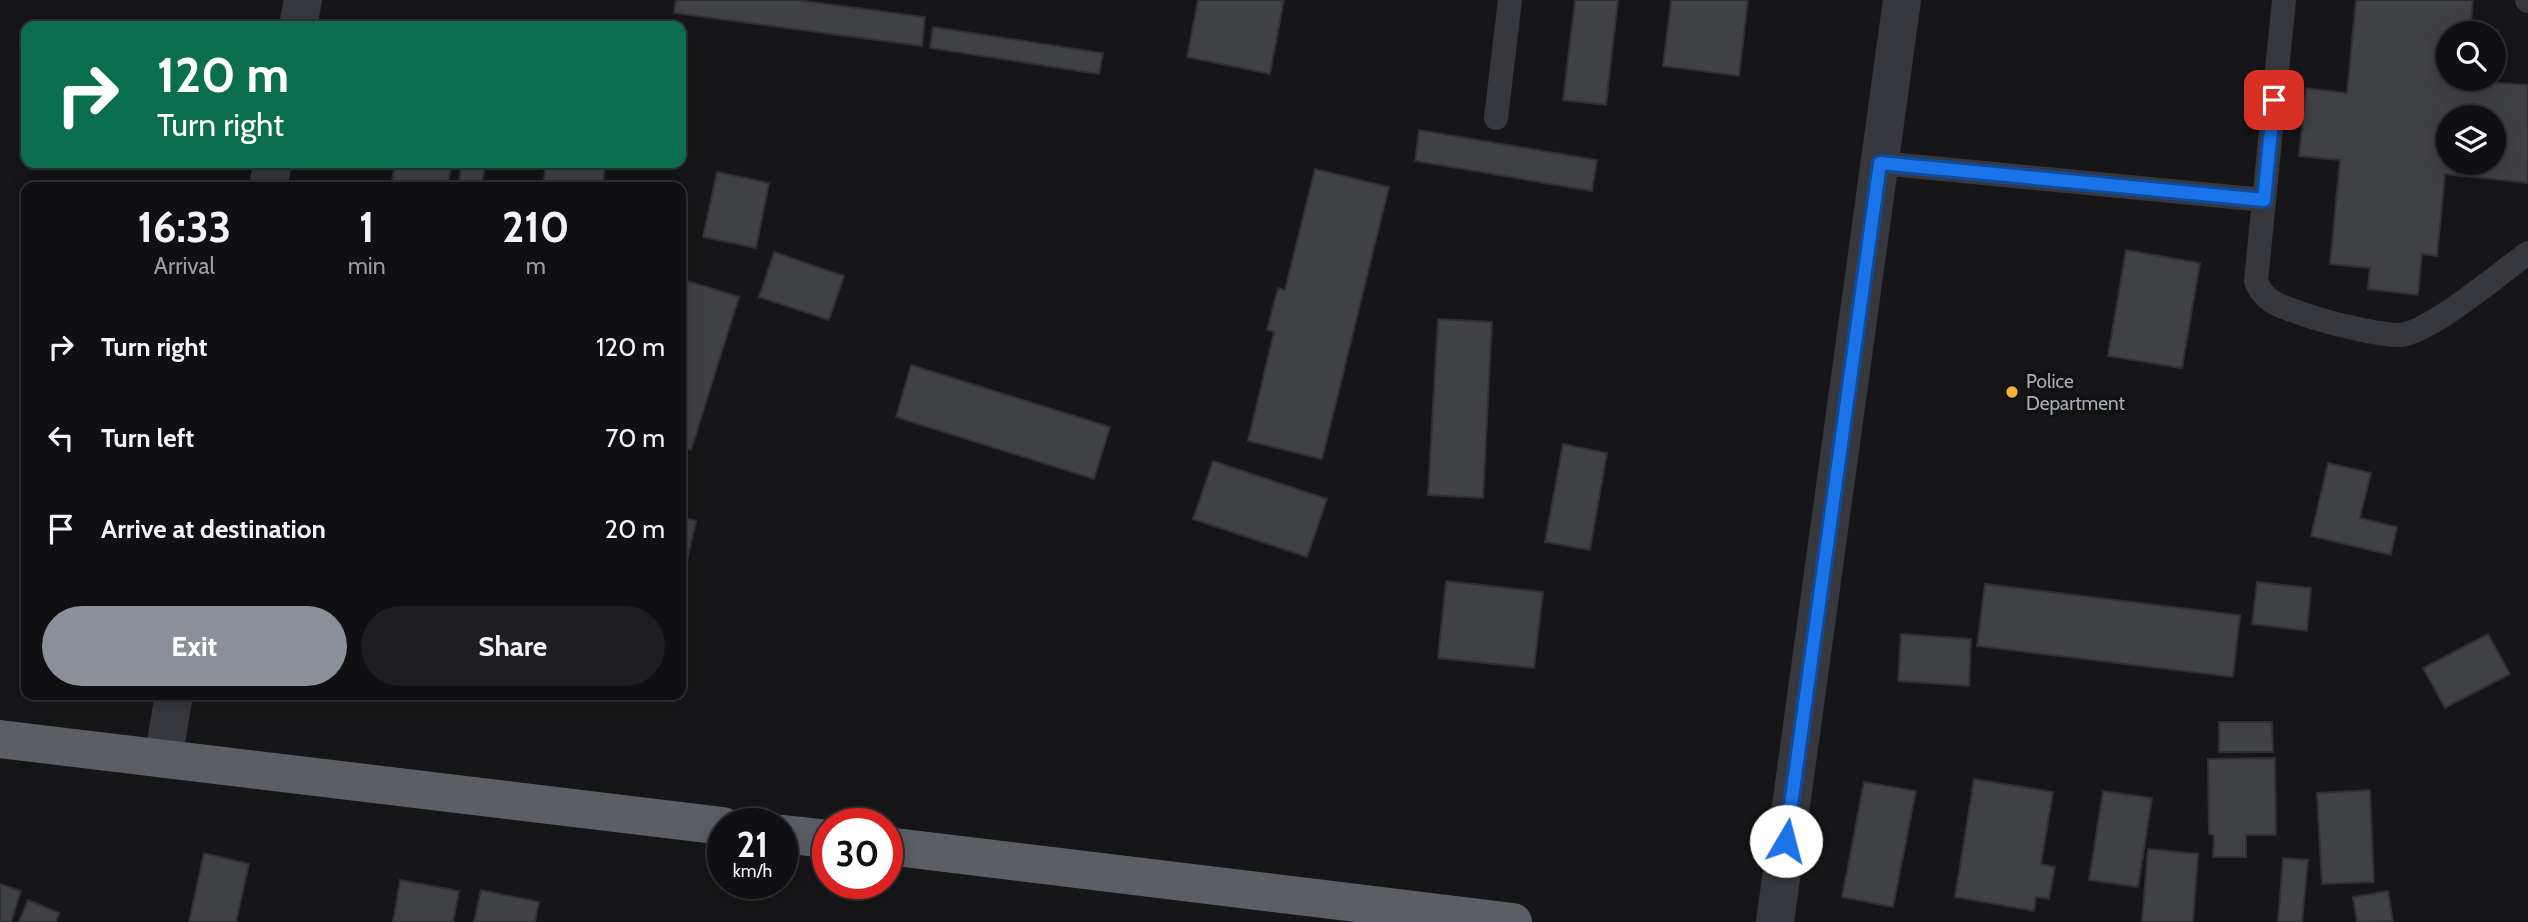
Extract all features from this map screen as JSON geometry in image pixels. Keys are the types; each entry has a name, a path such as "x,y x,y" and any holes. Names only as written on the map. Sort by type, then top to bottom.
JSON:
{"highway":[{"path":"0,739 707,824"},
{"path":"903,848 1513,922"}],"street":[{"path":"299,21 303,0"},
{"path":"1775,922 1902,0"},
{"path":"163,759 173,700"}],"lane":[{"path":"1496,118 1510,0"},
{"path":"2284,0 2256,281 2260,294 2272,303 2321,320 2401,335 2425,327 2528,253"},
{"path":"1880,163 2264,200"}],"building":[{"path":"676,0 797,0 925,17 922,46 674,13"},
{"path":"1198,0 1284,0 1270,74 1187,57"},
{"path":"1575,0 1618,0 1606,105 1563,100"},
{"path":"1671,0 1748,0 1739,76 1663,66"},
{"path":"2356,0 2473,0 2471,21 2436,21 2436,91 2506,91 2506,83 2528,85 2528,183 2454,175 2506,175 2506,105 2436,105 2436,175 2445,175 2437,256 2422,254 2418,295 2368,289 2370,268 2330,264 2340,160 2299,156 2306,88 2347,93"},
{"path":"933,27 1103,53 1099,74 930,48"},
{"path":"1419,130 1597,160 1592,191 1415,161"},
{"path":"394,168 451,168 448,182 392,182"},
{"path":"461,168 485,168 482,182 459,182"},
{"path":"545,168 605,168 603,182 544,182"},
{"path":"1315,169 1389,187 1322,459 1248,441 1274,332 1267,330 1278,288 1285,290"},
{"path":"717,172 769,183 756,248 703,237"},
{"path":"2126,250 2200,263 2182,368 2108,356"},
{"path":"774,252 844,276 829,320 759,297"},
{"path":"686,281 739,297 691,450 686,448"},
{"path":"1438,319 1492,322 1483,498 1428,495"},
{"path":"911,365 1110,427 1094,479 896,417"},
{"path":"1563,444 1607,453 1590,550 1545,542"},
{"path":"1213,461 1327,499 1307,557 1193,519"},
{"path":"2328,463 2371,473 2360,518 2397,527 2391,555 2311,536"},
{"path":"686,518 696,521 686,565"},
{"path":"1446,581 1543,592 1534,668 1438,658"},
{"path":"2257,582 2311,588 2307,631 2252,624"},
{"path":"1985,584 2240,615 2233,677 1977,646"},
{"path":"1901,634 1971,639 1969,686 1898,681"},
{"path":"2488,634 2510,674 2445,708 2423,668"},
{"path":"2219,722 2272,722 2273,752 2219,752"},
{"path":"2275,758 2276,835 2246,835 2246,857 2213,857 2214,835 2209,834 2208,759"},
{"path":"1974,779 2053,792 2041,864 2055,867 2049,899 2036,897 2034,911 1955,897"},
{"path":"1864,782 1916,791 1893,907 1842,897"},
{"path":"2370,790 2374,882 2322,884 2317,793"},
{"path":"2103,791 2152,798 2138,887 2089,880"},
{"path":"2148,849 2198,854 2193,922 2142,922"},
{"path":"204,853 249,864 236,922 189,922"},
{"path":"2283,858 2308,860 2302,922 2278,922"},
{"path":"400,880 459,891 453,922 393,922"},
{"path":"0,884 21,891 11,922 0,922"},
{"path":"481,890 539,902 535,922 474,922"},
{"path":"2388,891 2393,921 2357,922 2353,897"},
{"path":"28,900 59,913 56,922 19,922"}],"place":[{"name":"Police Department","path":"2012,392"}],"route":[{"path":"1786,841 1880,163 2264,200 2274,100"}]}
